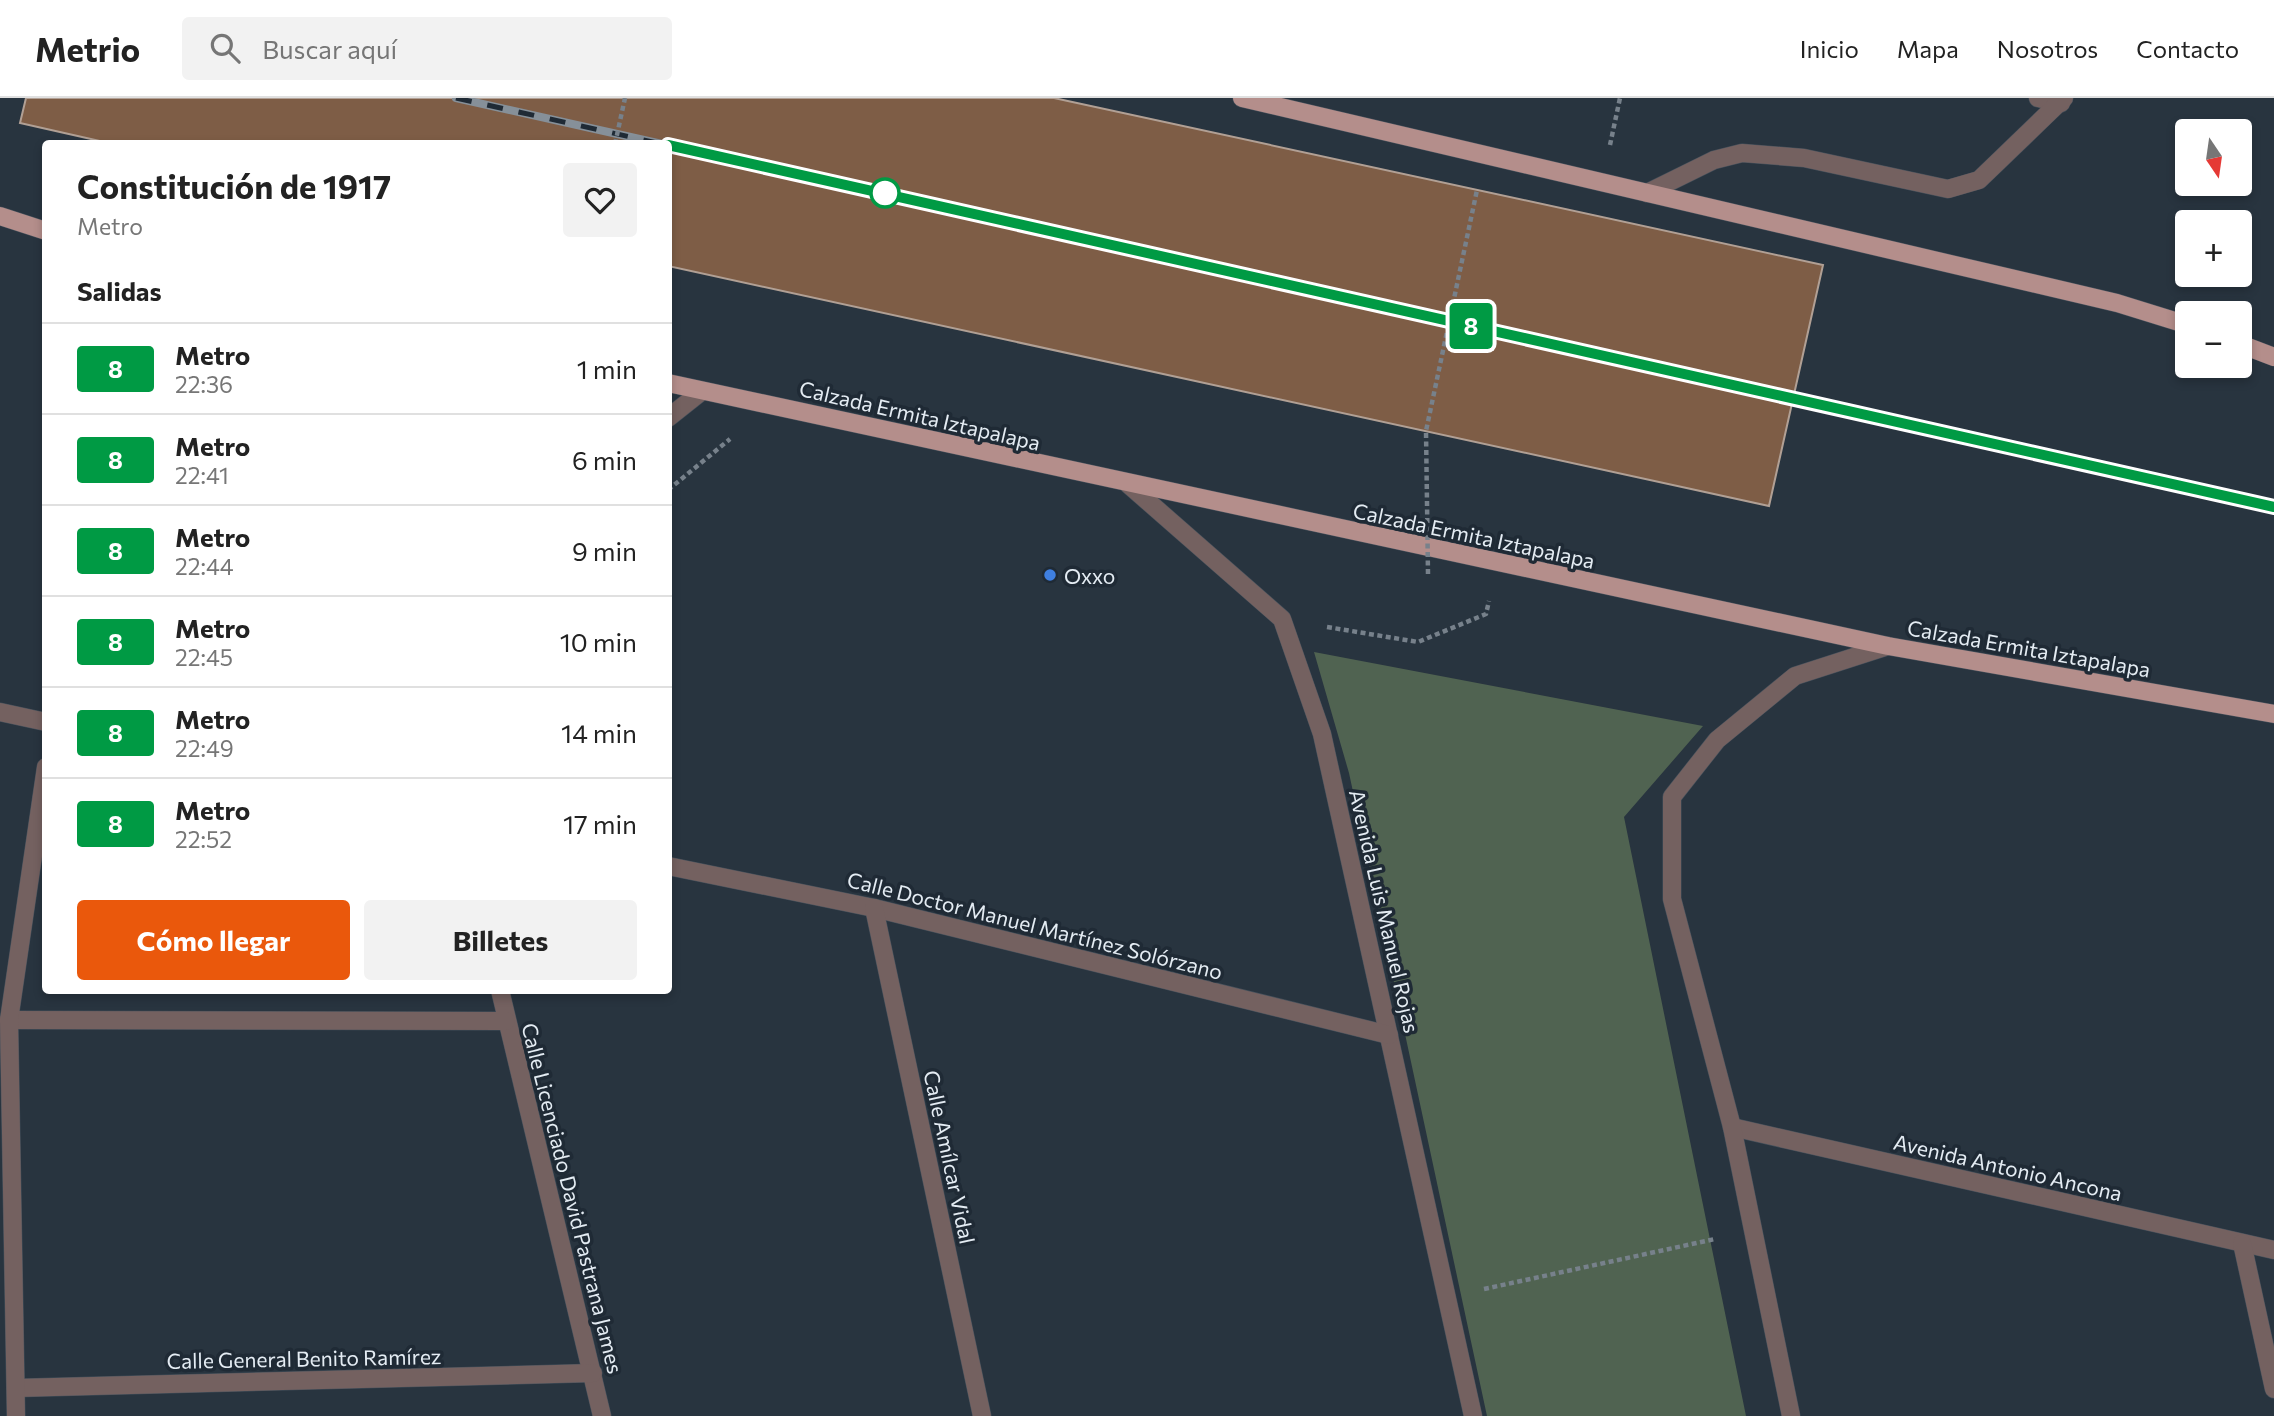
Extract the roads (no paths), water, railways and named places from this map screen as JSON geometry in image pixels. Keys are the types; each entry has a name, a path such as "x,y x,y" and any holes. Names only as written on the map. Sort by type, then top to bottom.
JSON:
{"main road":[{"path":"1241,98 2118,303 2175,321"},
{"path":"0,216 42,230"},
{"path":"0,229 42,231"},
{"path":"2252,349 2274,357"},
{"name":"Calzada Ermita Iztapalapa","path":"672,384 1888,646 2274,714"}],"street":[{"path":"2038,98 2063,101"},
{"path":"1647,193 1714,160 1742,153 1804,158 1948,189 1979,180 2063,101"},
{"path":"672,415 702,391"},
{"name":"Avenida Luis Manuel Rojas","path":"1128,484 1282,619 1322,734 1473,1416"},
{"path":"1791,1416 1732,1127 1672,899 1672,797 1717,740 1795,676 1888,646"},
{"path":"0,712 42,721"},
{"path":"16,1416 9,1020 42,794"},
{"name":"Calle Doctor Manuel Martínez Solórzano","path":"672,867 874,908 1389,1035"},
{"name":"Calle Amílcar Vidal","path":"874,908 982,1416"},
{"name":"Calle Licenciado David Pastrana James","path":"501,994 602,1416"},
{"path":"9,1020 506,1021"},
{"name":"Avenida Antonio Ancona","path":"1732,1127 2274,1250"},
{"path":"2242,1243 2274,1389"},
{"name":"Calle General Benito Ramírez","path":"16,1388 593,1373"}],"railway":[{"path":"456,98 644,140"},
{"path":"672,146 2274,507"}],"metro line":[{"name":"8","path":"672,146 2274,507"}],"place":[{"name":"Oxxo","path":"1050,575"}]}
